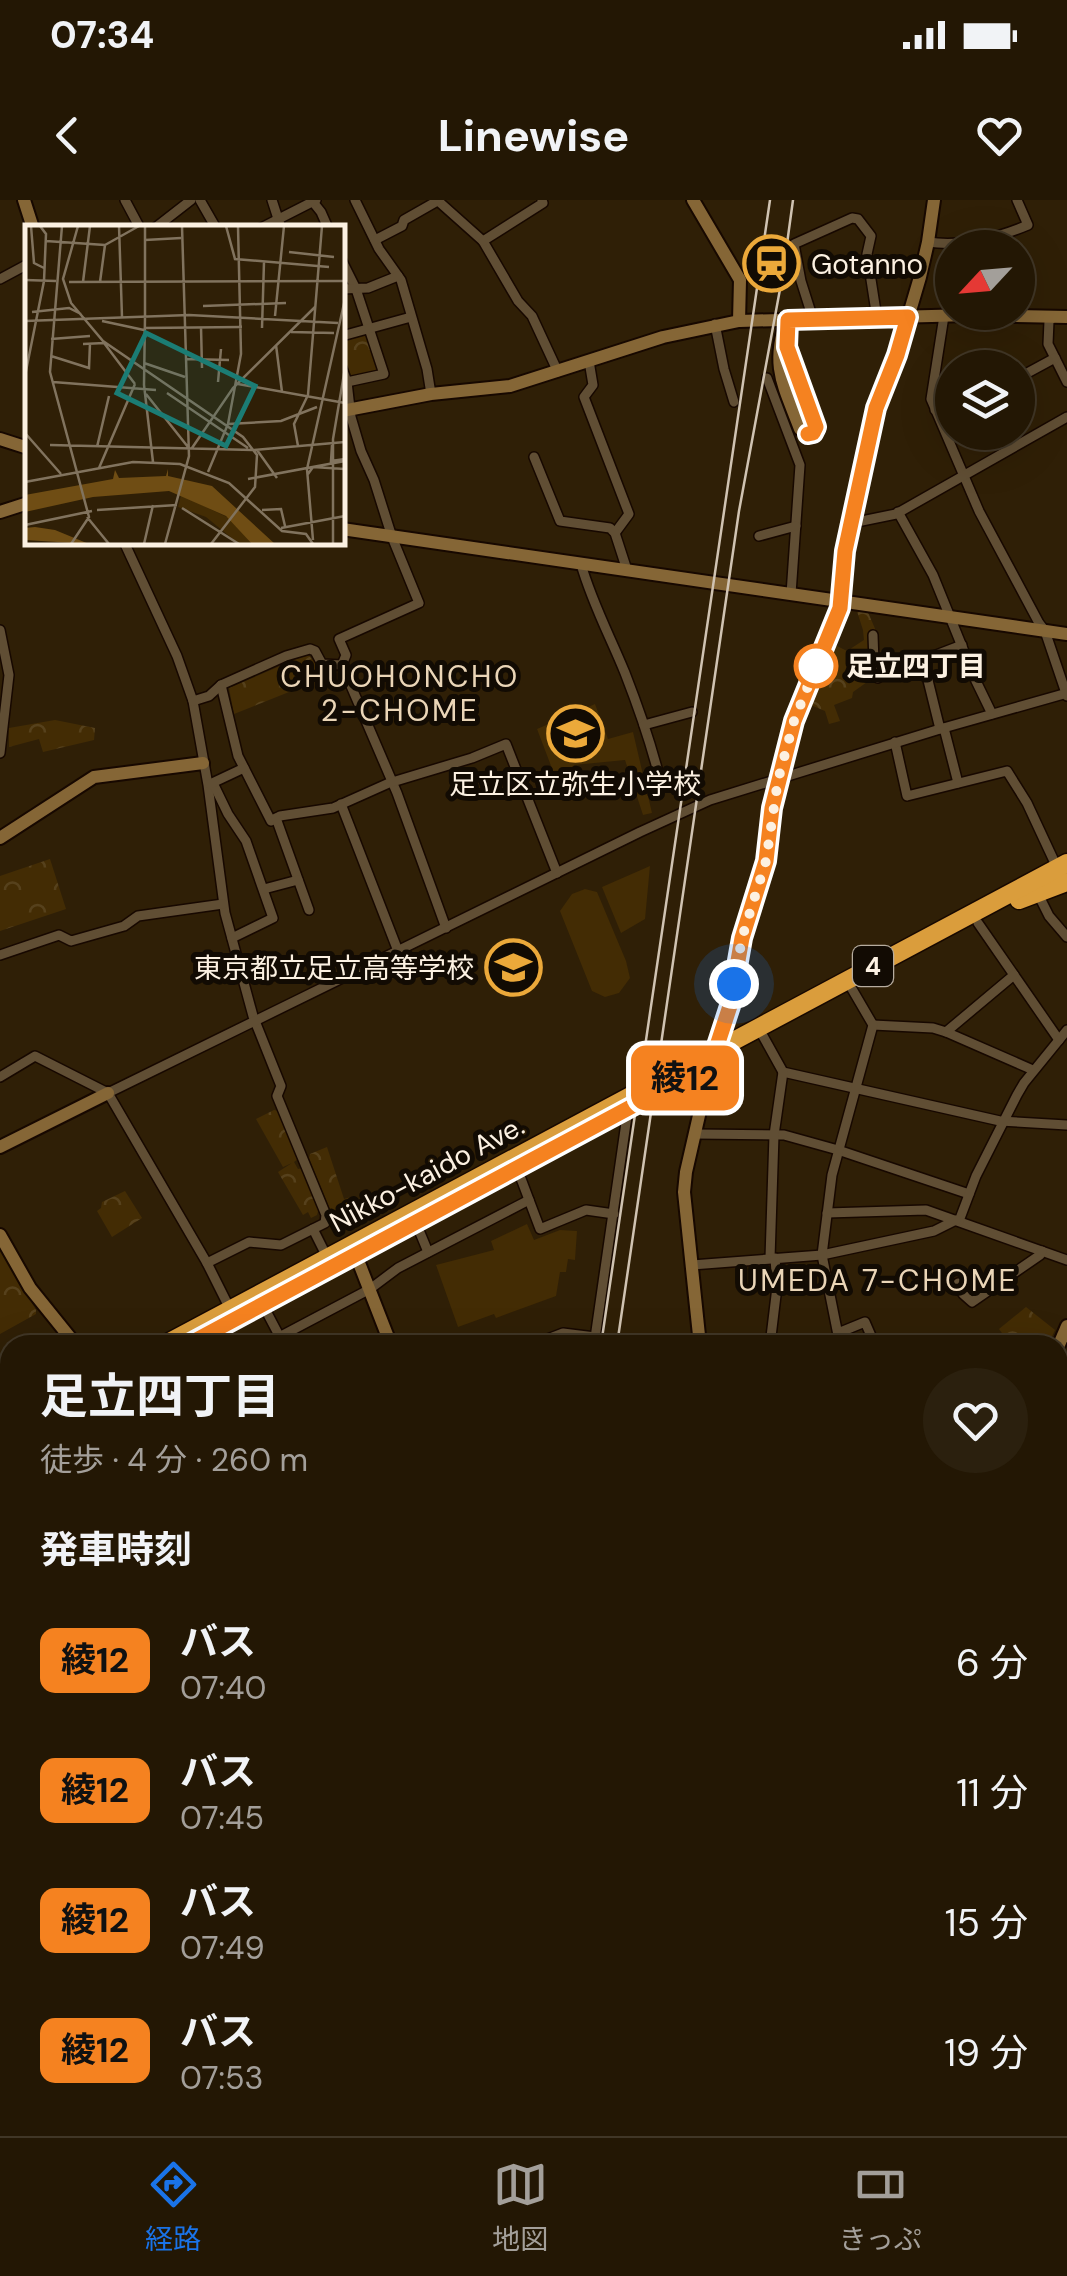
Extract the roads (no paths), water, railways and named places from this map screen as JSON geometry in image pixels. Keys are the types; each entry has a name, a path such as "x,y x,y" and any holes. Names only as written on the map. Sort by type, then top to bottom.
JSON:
{"highway":[{"name":"4","path":"713,1057 763,1036 978,923 1029,892 1064,863"},
{"name":"4","path":"713,1057 1029,892 1067,882"},
{"name":"Nikko-kaido Ave.","path":"183,1335 328,1258 416,1222 628,1109 713,1057"},
{"name":"Nikko-kaido Ave.","path":"206,1335 354,1250 713,1057"}],"street":[{"path":"24,200 32,225"},
{"path":"125,200 138,225"},
{"path":"159,225 191,200"},
{"path":"200,200 214,225"},
{"path":"272,200 280,223 314,201 327,225"},
{"path":"355,200 398,276 431,394"},
{"path":"375,240 438,200 483,241 518,301 532,316 558,372"},
{"path":"483,241 543,203 542,200"},
{"path":"693,200 740,280 738,321"},
{"path":"701,1335 684,1192 686,1172 713,1057 730,1006 742,938 766,861 778,780 794,721 841,601 842,569 876,408 908,317 928,242 934,200"},
{"path":"928,242 956,244 1028,226 1017,200"},
{"path":"813,319 794,244 852,218 858,219 871,236 868,254 877,318"},
{"path":"0,280 25,266"},
{"path":"345,267 384,374 347,382"},
{"path":"345,289 368,288 398,276"},
{"path":"345,335 411,316"},
{"path":"347,410 431,394 500,388 715,324 935,316"},
{"path":"1035,316 1060,317"},
{"path":"1060,317 1049,321 1048,344 1067,382"},
{"path":"788,320 787,347 816,427 808,434 800,430 778,370 788,320"},
{"path":"715,324 734,402"},
{"path":"1035,369 1055,358"},
{"path":"589,361 594,385 584,397 629,514 615,532"},
{"path":"935,369 930,399 935,408"},
{"path":"345,376 347,410 419,603 339,639 346,655 342,665 392,782 446,928"},
{"path":"767,378 800,465 791,594"},
{"path":"852,523 898,512 1067,417"},
{"path":"0,440 25,447"},
{"path":"0,1147 710,800 894,742 1067,694 1045,631 994,541 953,450"},
{"path":"534,457 560,522 610,528 615,532 627,570"},
{"path":"0,512 25,504"},
{"path":"898,512 934,576 992,714"},
{"path":"759,536 796,526"},
{"path":"345,530 1067,634"},
{"path":"125,545 177,656 193,701 210,784 223,904 256,1021 281,1086 276,1096 326,1214 325,1222 281,1245 249,1242 207,1263"},
{"path":"581,564 594,607 644,724 661,784"},
{"path":"0,630 9,675 0,753"},
{"path":"873,635 878,678"},
{"path":"958,783 922,660 962,645"},
{"path":"193,701 209,696 221,685 310,648 322,664 342,665"},
{"path":"221,685 238,756 272,821 341,804 392,782 506,744 558,873"},
{"path":"644,724 692,712"},
{"path":"894,742 907,796 1007,771 1064,863"},
{"path":"0,838 94,778 203,763"},
{"path":"210,784 244,768"},
{"path":"210,784 246,841 272,918 232,938"},
{"path":"341,804 398,951"},
{"path":"276,818 308,910"},
{"path":"264,889 298,880"},
{"path":"1029,892 1067,937"},
{"path":"0,955 60,935 71,941 124,926 138,916 223,904"},
{"path":"978,923 1059,1040"},
{"path":"946,1032 1014,975"},
{"path":"852,989 873,1025 832,1175 822,1255 838,1334 865,1322 871,1335"},
{"path":"873,1025 933,1028 1034,1070"},
{"path":"692,1265 822,1255 934,1231 958,1221 1024,1083 1067,1030"},
{"path":"763,1036 783,1072 774,1135 772,1258 777,1288 771,1335"},
{"path":"0,1077 35,1056 108,1094 207,1263 230,1310"},
{"path":"783,1072 1004,1122 1067,1125"},
{"path":"595,1335 628,1109"},
{"path":"695,1134 784,1135 969,1194"},
{"path":"517,1168 540,1229 586,1210 614,1214"},
{"path":"292,1335 398,1268 529,1200"},
{"path":"827,1213 926,1210 1067,1260"},
{"path":"416,1222 428,1252"},
{"path":"313,1228 328,1258"},
{"path":"0,1236 30,1288 68,1335"},
{"path":"354,1250 387,1335"},
{"path":"958,1283 972,1302 1042,1251"},
{"path":"263,1305 279,1335"}],"railway":[{"path":"602,1335 770,200"},
{"path":"618,1335 739,511 793,200"}],"place":[{"name":"Gotanno","path":"772,264"},
{"name":"足立四丁目","path":"816,666"},
{"name":"足立区立弥生小学校","path":"575,733"},
{"name":"東京都立足立高等学校","path":"513,968"}],"district":[{"name":"CHUOHONCHO 2-CHOME","path":"400,693"},
{"name":"UMEDA 7-CHOME","path":"878,1280"}]}
